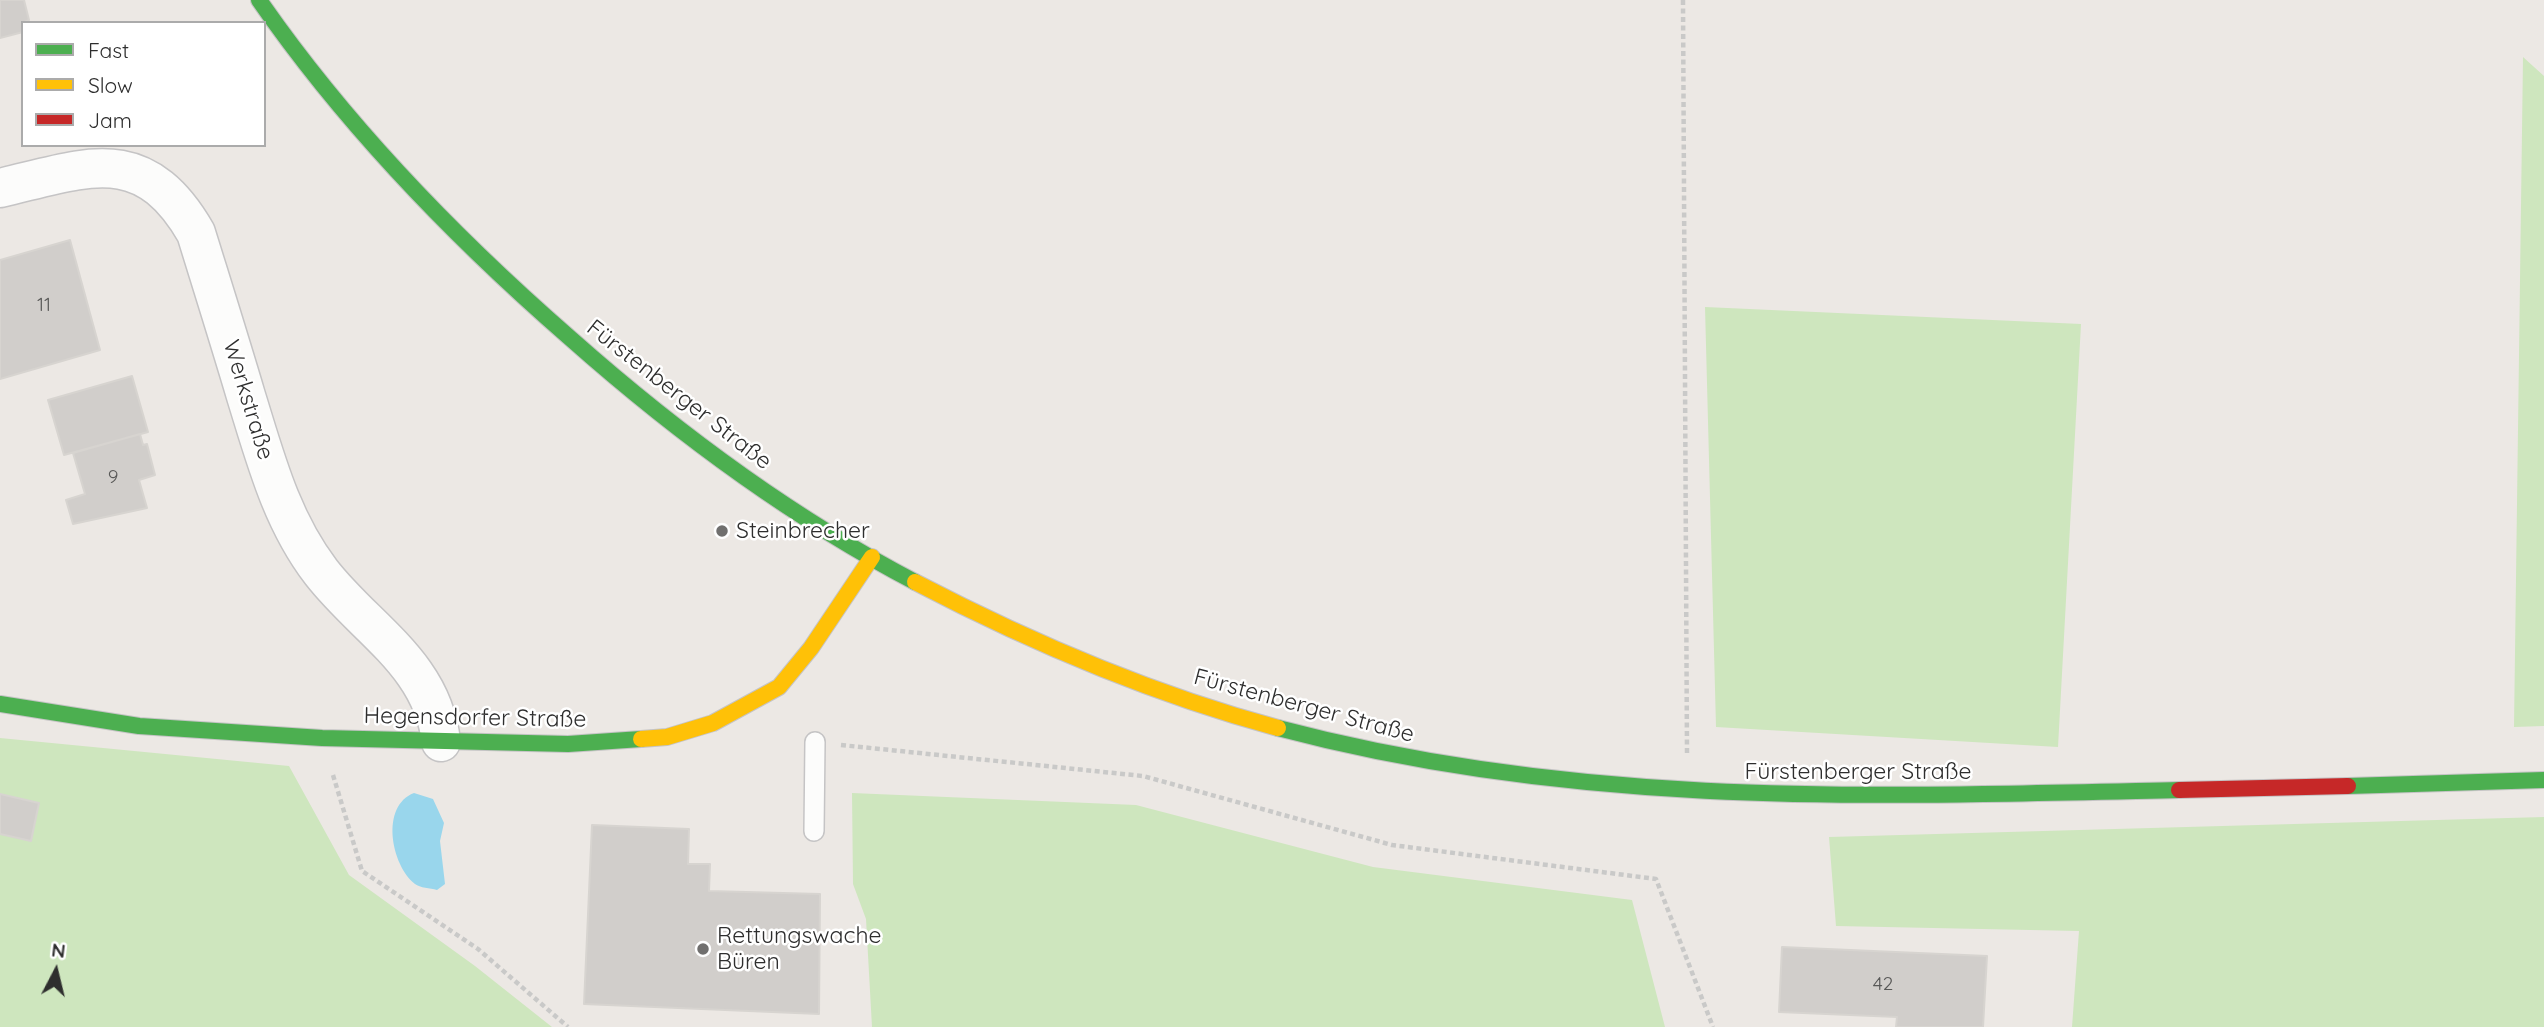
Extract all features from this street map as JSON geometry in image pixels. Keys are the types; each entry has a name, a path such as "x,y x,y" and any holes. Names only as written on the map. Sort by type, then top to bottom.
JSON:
{"main road":[{"name":"Fürstenberger Straße","path":"259,0 333,98 506,284 662,417 723,464 872,557 948,599 1043,643 1145,684 1253,721 1370,751 1445,766 1560,781 1687,792 1903,797 2544,780"},
{"name":"Hegensdorfer Straße","path":"0,704 139,726 322,738 568,744 667,737 713,723 779,687 811,648 872,557"}],"street":[{"name":"Werkstraße","path":"0,188 88,167 125,169 156,184 179,203 196,233 271,475 292,527 321,572 408,661 428,693 439,721 441,742"}],"lane":[{"path":"814,831 815,742"}],"path":[{"path":"1683,0 1687,792"},
{"path":"322,738 362,871 478,949 568,1027"},
{"path":"815,742 1143,776 1392,845 1656,879 1713,1027"}],"green space":[{"path":"2523,57 2544,76 2544,726 2514,727"},
{"path":"1705,307 2081,324 2058,747 1716,727"},
{"path":"0,738 289,766 349,875 475,966 552,1027 0,1027"},
{"path":"852,793 1136,805 1373,867 1632,900 1665,1027 872,1027 866,919 853,884"},
{"path":"2544,817 2544,1027 2072,1027 2079,931 1836,926 1829,837"}],"water":[{"path":"414,793 433,799 444,823 440,841 445,884 437,890 415,884 400,864 395,850 393,822 396,810 403,800"}],"building":[{"path":"0,0 24,0 29,20 21,21 21,33 0,38"},
{"path":"70,240 100,350 0,379 0,260"},
{"path":"132,376 148,432 64,455 48,400"},
{"path":"140,434 143,445 147,444 155,475 139,480 147,508 73,524 66,500 85,494 73,453"},
{"path":"0,794 39,803 31,841 0,834"},
{"name":"Rettungswache Büren","path":"592,825 689,829 688,864 710,864 709,891 820,894 819,1014 584,1004"},
{"path":"1782,947 1987,956 1983,1027 1896,1027 1897,1017 1779,1012"}],"traffic: fast":[{"path":"259,0 328,92 365,136 444,220 527,300 651,407 735,470 778,501 915,582"},
{"path":"0,704 139,726 322,738 568,744 641,739"},
{"path":"1278,728 1391,754 1503,772 1614,785 1838,795 2179,790"},
{"path":"2348,786 2544,780"}],"traffic: slow":[{"path":"641,739 667,737 713,723 779,687 811,648 872,557"},
{"path":"915,582 1092,665 1184,699 1278,728"}],"traffic: jam":[{"path":"2179,790 2348,786"}],"place":[{"name":"Steinbrecher","path":"722,531"},
{"name":"Rettungswache Büren","path":"703,949"}]}
